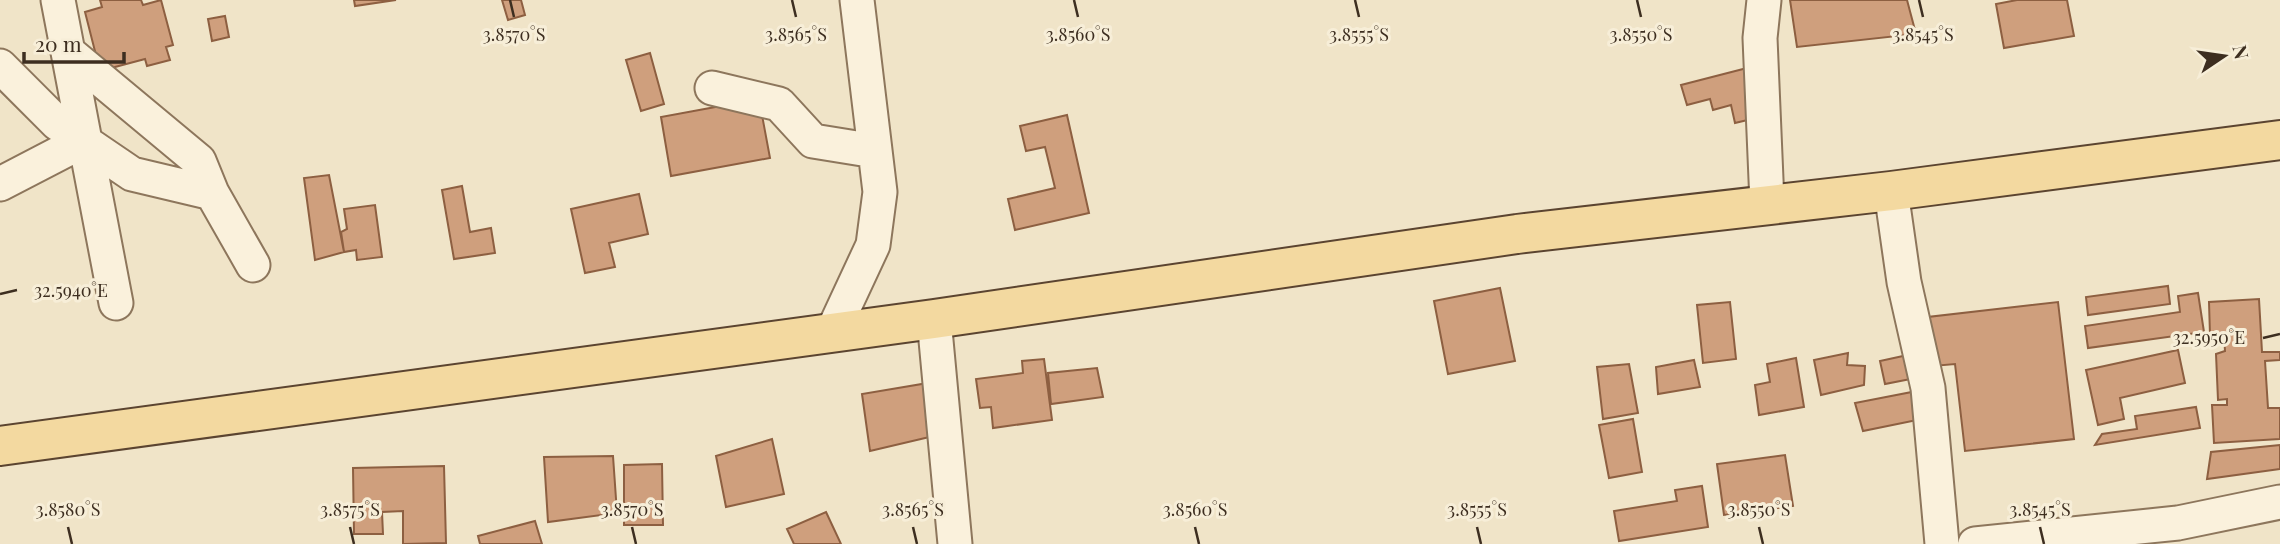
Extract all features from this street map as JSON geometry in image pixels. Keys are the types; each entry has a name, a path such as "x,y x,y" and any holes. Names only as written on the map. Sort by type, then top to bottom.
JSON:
{"main road":[{"path":"0,446 934,319 1517,234 1767,203 1891,191 2280,140"}],"street":[{"path":"58,0 116,303"},
{"path":"832,333 873,245 880,192 856,0"},
{"path":"1764,0 1759,38 1767,203"},
{"path":"68,52 199,161 212,193 253,265"},
{"path":"0,66 57,123 132,174 212,193"},
{"path":"712,88 779,104 813,141 875,151"},
{"path":"0,184 83,141"},
{"path":"1891,191 1904,282 1928,388 1942,544"},
{"path":"934,319 955,544"},
{"path":"1975,544 2178,523 2280,502"}],"building":[{"path":"100,0 141,0 143,5 161,0 173,45 166,47 170,60 147,66 145,59 100,71 85,12 102,7"},
{"path":"354,0 396,0 355,6"},
{"path":"502,0 521,0 525,15 508,20"},
{"path":"1790,0 1907,0 1916,34 1797,47"},
{"path":"2017,0 2067,0 2074,36 2004,48 1996,4"},
{"path":"225,16 229,37 212,41 208,19"},
{"path":"650,53 664,104 641,111 626,60"},
{"path":"1747,68 1760,117 1735,123 1731,105 1713,110 1710,99 1687,105 1681,85"},
{"path":"759,99 770,158 671,176 661,117"},
{"path":"1067,115 1089,213 1015,230 1008,199 1055,188 1045,147 1026,151 1020,126"},
{"path":"329,175 344,252 315,260 304,178"},
{"path":"462,186 470,232 491,228 495,253 454,259 442,190"},
{"path":"639,194 648,234 609,243 615,267 585,273 571,209"},
{"path":"375,205 382,257 357,260 356,250 344,252 341,232 347,229 344,209"},
{"path":"2168,286 2170,304 2088,315 2086,297"},
{"path":"1500,288 1515,361 1448,374 1434,301"},
{"path":"2198,293 2204,332 2088,348 2085,326 2180,312 2178,296"},
{"path":"2259,299 2262,352 2280,352 2280,360 2265,361 2268,408 2280,408 2280,439 2214,443 2212,405 2227,405 2227,399 2218,400 2216,354 2225,351 2224,334 2210,335 2209,302"},
{"path":"1730,302 1736,359 1703,363 1697,305"},
{"path":"2058,302 2074,439 1965,451 1955,364 1933,366 1928,317"},
{"path":"2178,350 2185,383 2120,398 2124,419 2098,425 2086,370"},
{"path":"1926,351 1931,375 1885,384 1880,361"},
{"path":"1848,353 1847,365 1865,366 1864,385 1821,395 1814,360"},
{"path":"1796,358 1804,407 1759,415 1755,385 1770,382 1767,364"},
{"path":"1044,359 1052,420 993,428 991,407 980,408 976,379 1023,373 1022,361"},
{"path":"1694,360 1700,387 1658,394 1656,367"},
{"path":"1629,364 1638,413 1603,419 1597,367"},
{"path":"1097,368 1103,397 1051,404 1048,373"},
{"path":"928,383 938,435 870,451 862,394"},
{"path":"1917,391 1922,419 1863,431 1855,403"},
{"path":"2196,407 2200,428 2095,445 2102,434 2137,429 2135,416"},
{"path":"1633,419 1642,472 1609,478 1599,425"},
{"path":"772,439 784,494 726,507 716,456"},
{"path":"2280,445 2280,469 2207,479 2211,452"},
{"path":"1785,455 1793,506 1724,515 1717,464"},
{"path":"613,456 617,513 548,522 544,457"},
{"path":"662,464 663,525 624,525 624,465"},
{"path":"444,466 446,543 403,544 403,511 382,512 383,534 354,534 353,468"},
{"path":"1702,486 1708,527 1619,541 1614,511 1677,501 1675,490"},
{"path":"826,512 841,544 794,544 787,529"},
{"path":"535,521 542,544 480,544 478,536"}]}
